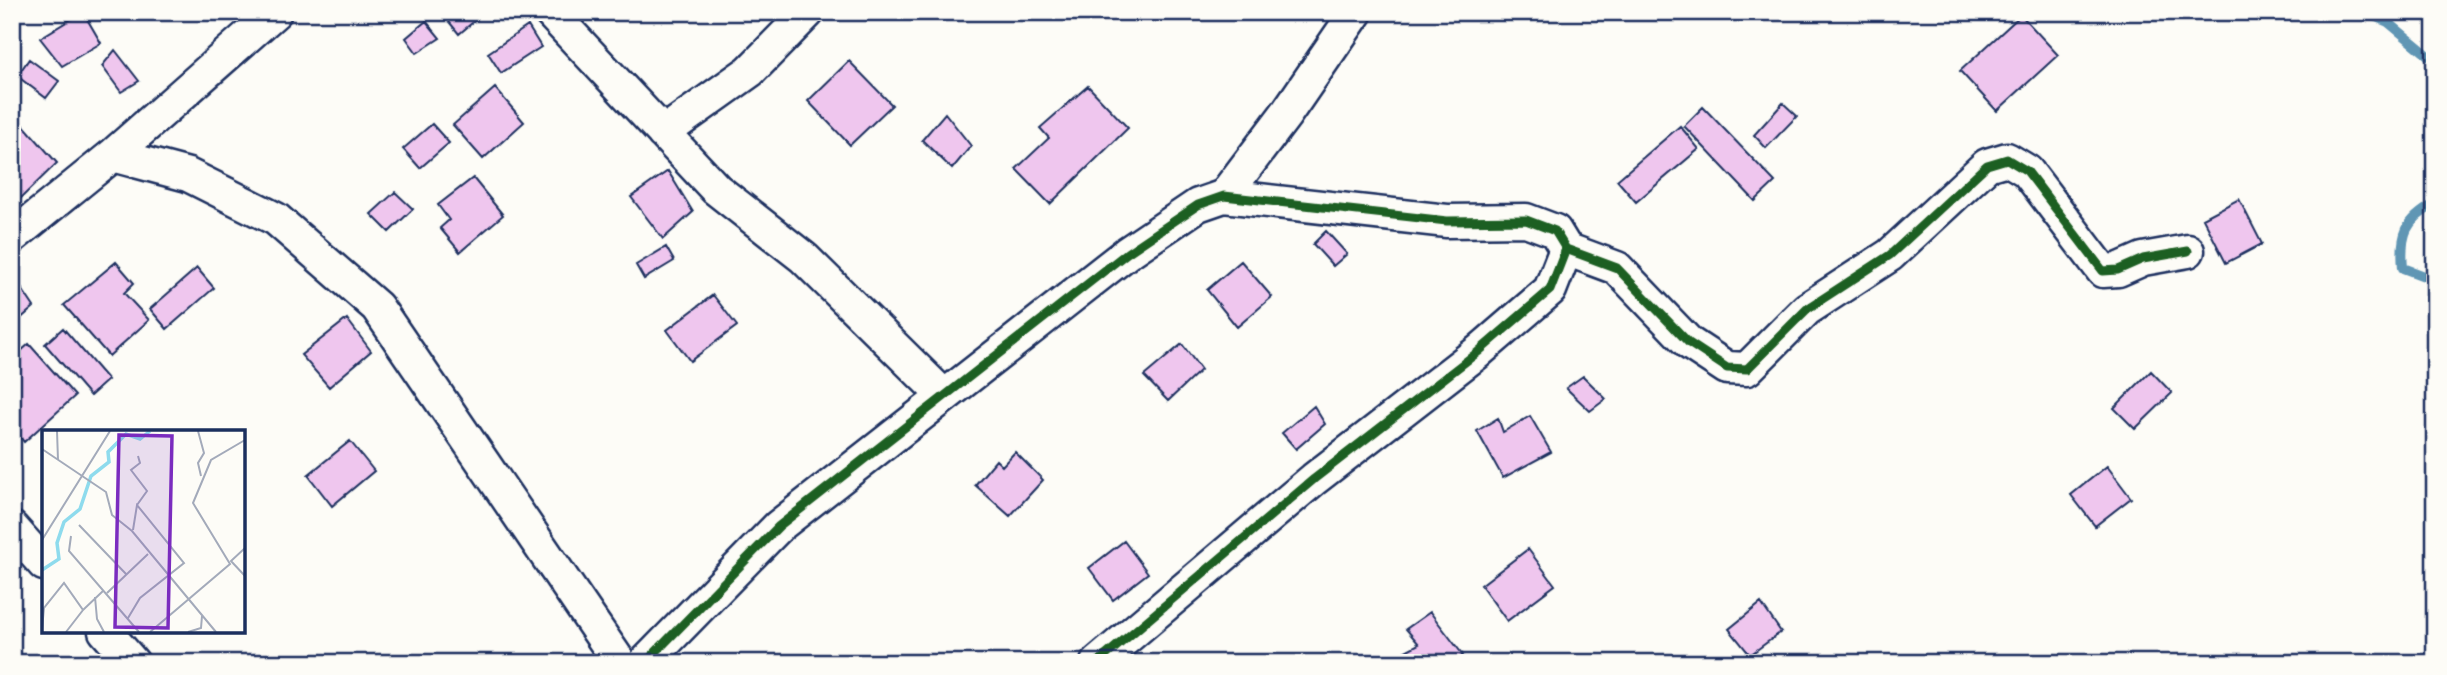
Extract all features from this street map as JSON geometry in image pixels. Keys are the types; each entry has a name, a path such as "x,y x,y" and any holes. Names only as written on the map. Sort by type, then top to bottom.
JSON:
{"street":[{"path":"12,237 113,155 275,12"},
{"path":"550,12 716,189 804,258 943,395"},
{"path":"663,132 750,71 808,12"},
{"path":"1224,196 1286,114 1356,12"},
{"path":"113,155 188,175 276,219 377,307 620,663"},
{"path":"645,663 779,526 1127,253 1198,205 1224,196 1447,221 1526,220 1555,231 1566,249 1617,268 1689,344 1727,368 1747,369 1807,309 1890,256 1987,165 2007,159 2027,171 2103,271 2118,270 2143,258 2188,251"},
{"path":"1097,663 1314,479 1478,352 1549,290 1566,249"},
{"path":"12,528 42,562"},
{"path":"106,633 133,663"}],"building":[{"path":"83,12 101,43 62,66 40,38"},
{"path":"441,12 485,12 459,34"},
{"path":"2021,15 2058,55 1997,111 1960,71"},
{"path":"426,21 440,38 417,53 406,38"},
{"path":"528,26 541,47 501,73 488,53"},
{"path":"115,50 139,81 121,92 102,66"},
{"path":"29,59 59,81 46,98 17,76"},
{"path":"849,61 892,105 850,145 808,101"},
{"path":"1088,86 1128,128 1050,204 1016,169 1049,138 1040,128"},
{"path":"495,88 524,122 483,159 453,125"},
{"path":"1783,103 1797,116 1766,148 1754,135"},
{"path":"1703,107 1775,182 1755,201 1684,126"},
{"path":"12,112 57,163 21,198 12,188"},
{"path":"945,113 971,146 952,169 922,140"},
{"path":"432,124 449,143 420,168 403,149"},
{"path":"1680,126 1699,149 1636,202 1617,180"},
{"path":"668,171 693,212 663,239 631,197"},
{"path":"473,178 503,215 460,252 440,228 449,220 438,205"},
{"path":"395,192 413,209 389,232 371,214"},
{"path":"2239,199 2262,244 2226,263 2203,218"},
{"path":"1326,231 1347,254 1333,266 1313,244"},
{"path":"666,247 674,261 644,279 636,265"},
{"path":"1241,261 1272,297 1237,327 1207,290"},
{"path":"116,262 134,283 124,293 149,320 109,356 64,305"},
{"path":"197,268 214,288 167,329 150,309"},
{"path":"12,274 34,307 12,326"},
{"path":"713,295 737,326 690,361 667,330"},
{"path":"347,319 371,351 329,387 301,355"},
{"path":"63,328 108,380 90,396 45,344"},
{"path":"29,344 75,396 24,442 12,428 12,359"},
{"path":"1182,344 1201,370 1168,401 1144,376"},
{"path":"2151,371 2172,393 2135,429 2114,408"},
{"path":"1583,376 1606,399 1590,411 1566,388"},
{"path":"1314,406 1325,424 1296,449 1282,433"},
{"path":"1530,416 1551,452 1503,478 1477,431 1498,418 1503,432"},
{"path":"350,441 374,471 332,506 308,475"},
{"path":"1015,452 1043,480 1010,516 975,485 996,460 1002,466"},
{"path":"2107,466 2131,498 2095,526 2071,495"},
{"path":"1124,541 1148,573 1113,600 1089,568"},
{"path":"1528,549 1555,585 1507,621 1481,585"},
{"path":"1761,603 1781,632 1750,655 1729,629"},
{"path":"1430,612 1463,655 1453,663 1403,663 1398,655 1419,644 1406,629"}],"waterway":[{"path":"2364,12 2388,22 2435,61"},
{"path":"2435,204 2411,223 2404,237 2402,256 2403,268 2435,280"}],"cycle path":[{"path":"1566,249 1617,268 1689,343 1727,368 1747,369 1807,309 1890,255 1987,165 2007,159 2027,171 2103,271 2118,270 2143,259 2188,251"},
{"path":"645,663 779,526 1127,253 1198,205 1224,196 1447,221 1526,220 1555,231 1566,249 1550,290 1478,352 1314,479 1097,663"}]}
